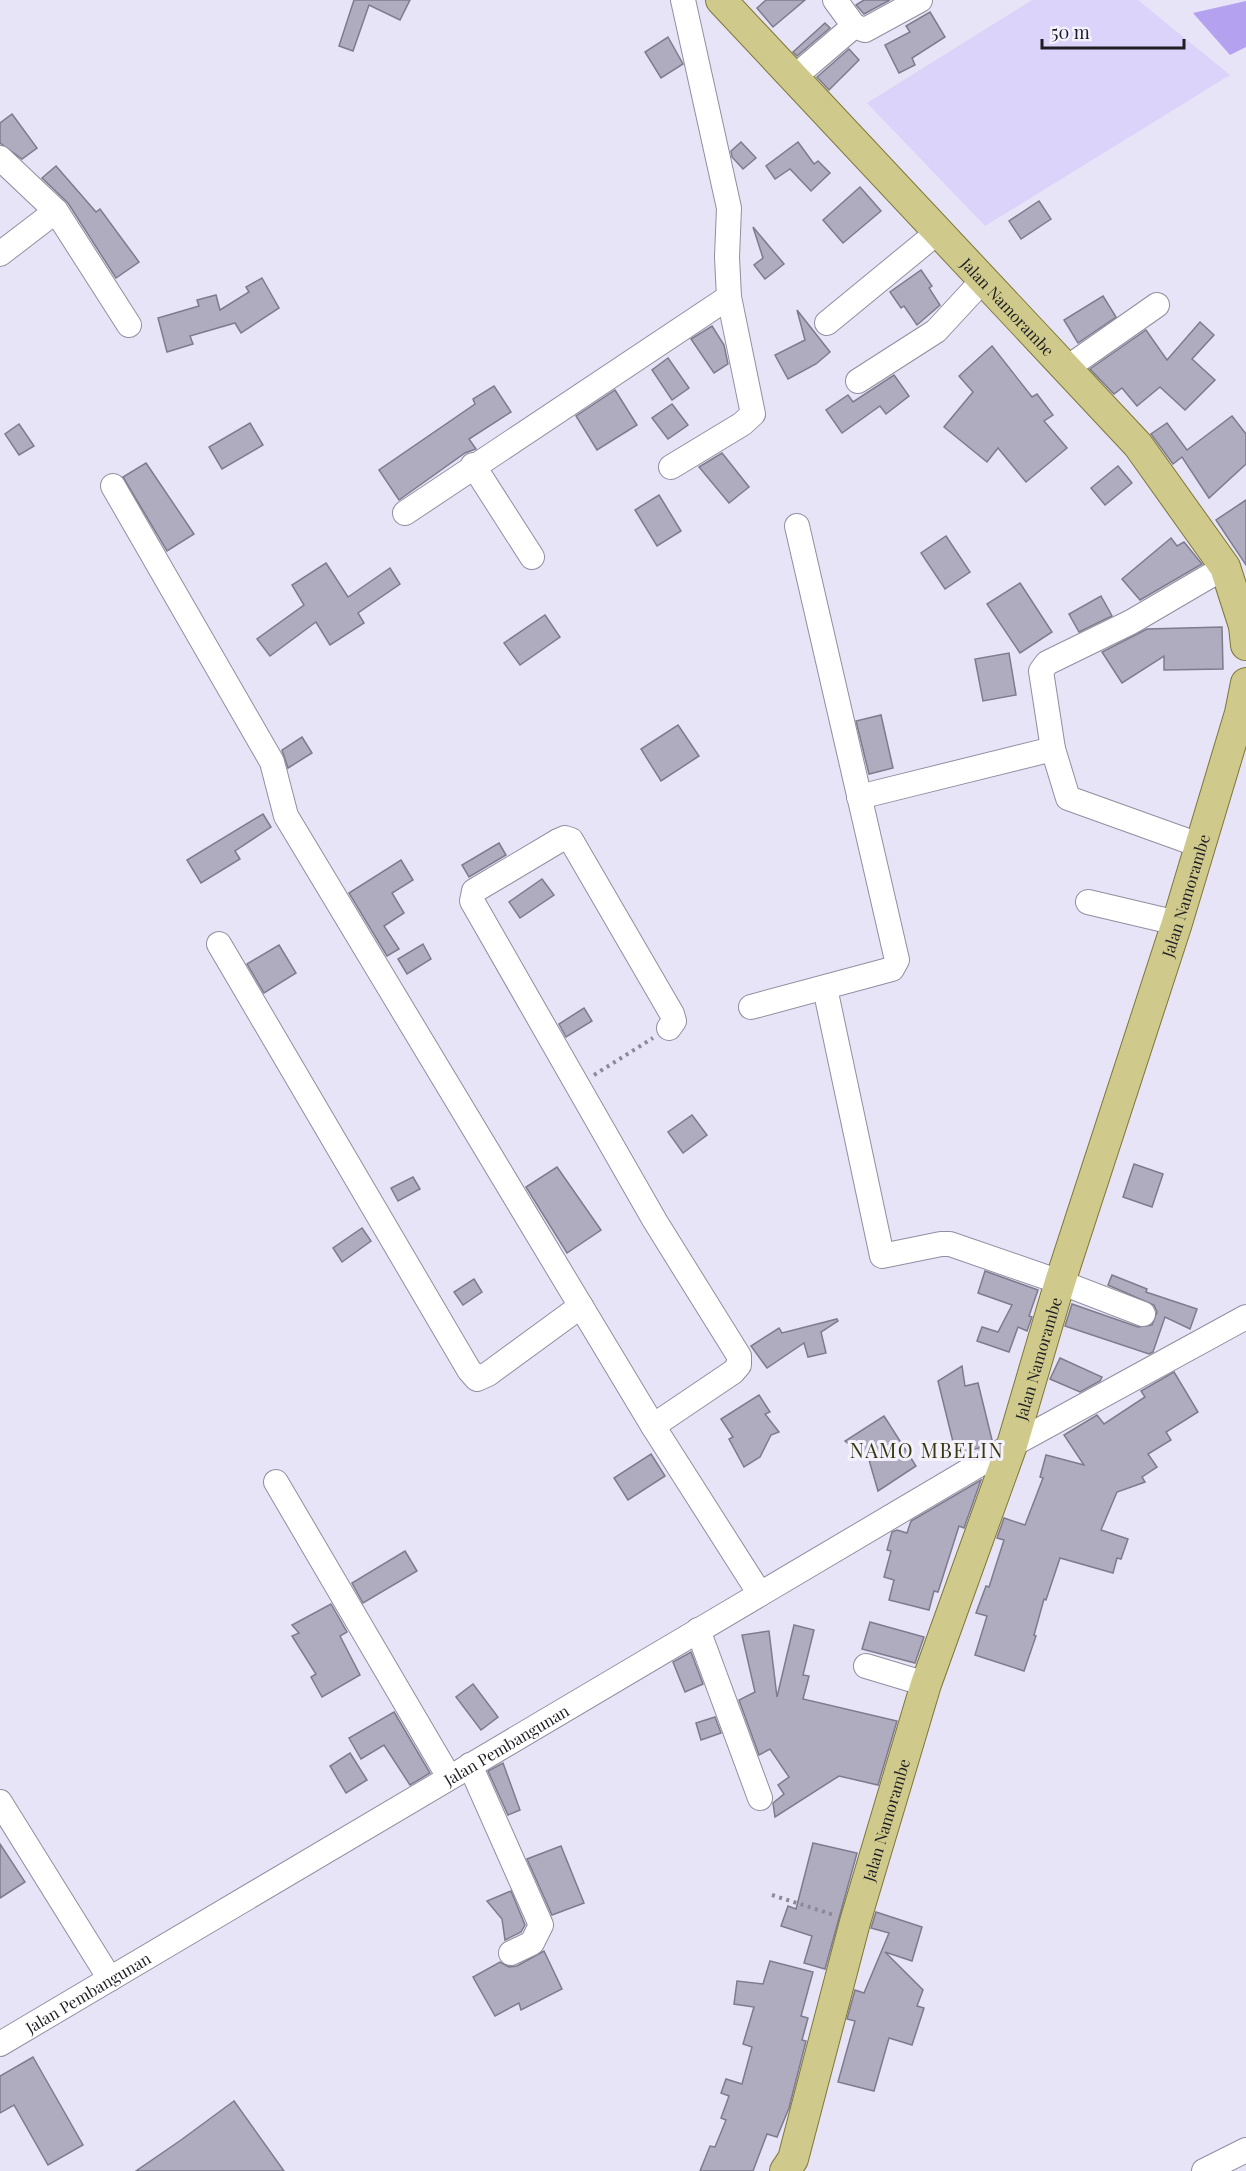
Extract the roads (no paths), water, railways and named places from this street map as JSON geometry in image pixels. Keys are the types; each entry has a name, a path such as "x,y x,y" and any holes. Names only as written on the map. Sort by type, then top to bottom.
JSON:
{"main road":[{"name":"Jalan Namorambe","path":"721,0 792,79 939,231 1138,445 1225,567 1242,608 1246,645"},
{"name":"Jalan Namorambe","path":"790,2167 855,1922 926,1684 1012,1445 1060,1282 1177,923 1240,714 1246,683"}],"street":[{"path":"671,467 742,424 753,414 729,297 727,257 729,208 683,0"},
{"path":"835,0 854,26 865,30 920,0"},
{"path":"792,79 854,26"},
{"path":"0,158 56,211 129,325"},
{"path":"0,254 56,211"},
{"path":"827,323 939,231"},
{"path":"858,381 936,331 984,279"},
{"path":"405,513 473,465 729,297"},
{"path":"1067,368 1157,305"},
{"path":"473,465 532,557"},
{"path":"113,486 272,762 286,816 653,1426 760,1594"},
{"path":"751,1007 892,969 897,960 797,526"},
{"path":"1199,845 1075,803 1068,798 1053,749 1042,681 1043,666 1131,622 1225,567"},
{"path":"859,797 1053,749"},
{"path":"653,1426 734,1372 739,1365 739,1356 655,1221 576,1086 472,901 474,891 558,841 566,838 571,840 672,1014 674,1021 669,1028"},
{"path":"1088,902 1177,923"},
{"path":"219,944 468,1370 477,1379 488,1374 581,1306"},
{"path":"825,988 882,1256 950,1244 1143,1314"},
{"name":"Jalan Pembangunan","path":"0,2044 1012,1445 1246,1317"},
{"path":"276,1482 449,1778"},
{"path":"698,1630 760,1798"},
{"path":"866,1666 926,1684"},
{"path":"470,1765 541,1924 539,1933 532,1943 511,1953"},
{"path":"0,1802 110,1979"},
{"path":"1220,2167 1246,2150"}],"district":[{"name":"NAMO MBELIN","path":"927,1449"}]}
